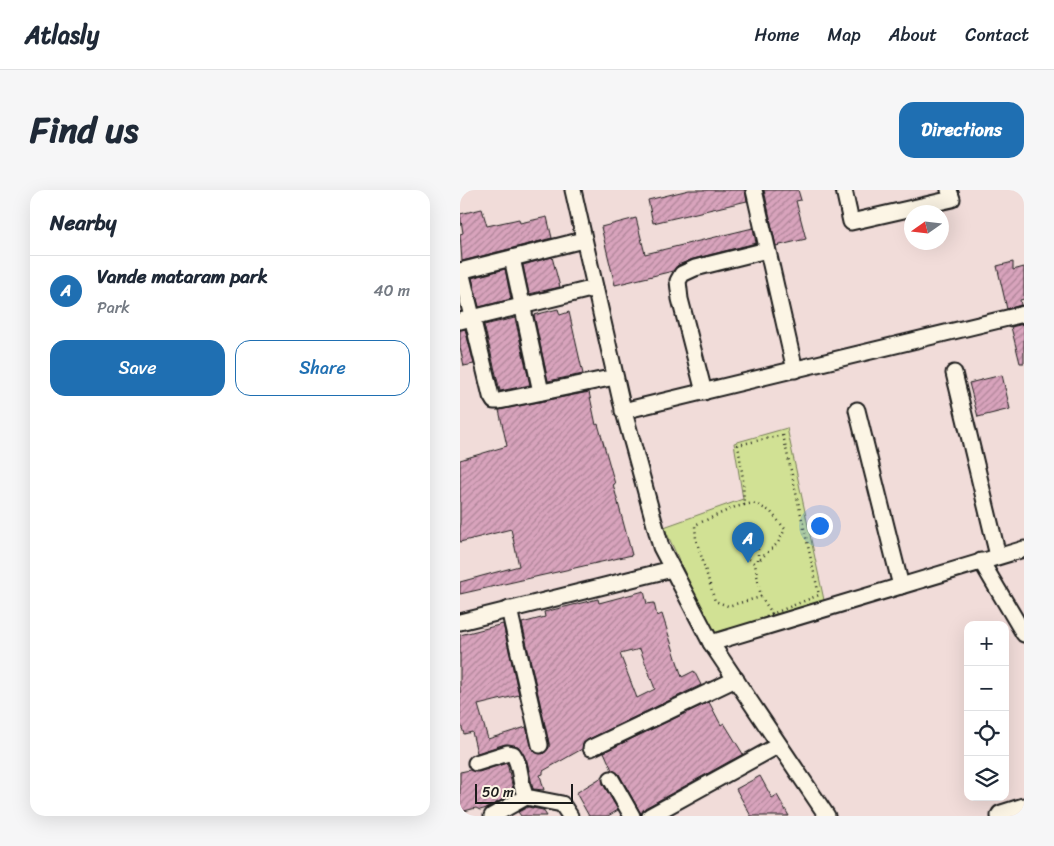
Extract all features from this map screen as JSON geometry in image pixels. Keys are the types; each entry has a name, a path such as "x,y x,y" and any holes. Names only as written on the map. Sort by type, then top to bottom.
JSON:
{"main road":[{"path":"1002,816 1024,809"}],"street":[{"path":"572,190 623,412 661,547 711,643 827,816"},
{"path":"754,190 795,370"},
{"path":"844,190 851,222 952,199 949,190"},
{"path":"583,240 460,271 466,320 491,396 494,400 615,377"},
{"path":"704,392 680,299 678,281 682,274 695,268 767,250"},
{"path":"512,258 541,392"},
{"path":"466,320 594,288"},
{"path":"623,412 1024,314"},
{"path":"954,373 998,556"},
{"path":"857,410 901,586"},
{"path":"711,643 1024,549"},
{"path":"981,561 1024,634"},
{"path":"460,622 672,569"},
{"path":"509,609 540,745"},
{"path":"591,748 736,679"},
{"path":"650,816 779,745"},
{"path":"476,763 508,753 513,754 517,759 522,790 526,797"},
{"path":"611,779 632,816"},
{"path":"492,816 526,797 562,804 570,816"}],"path":[{"path":"744,505 743,479 738,445 783,435 819,595 768,616 772,613 761,597 755,564 744,555 743,544 746,534 758,535 758,560 778,543 785,529 770,511 753,503 744,505 735,507 695,525 696,539 715,601 728,606 761,597"}],"green space":[{"path":"787,428 824,600 715,639 664,527 743,499 734,443"}],"building":[{"path":"689,190 745,190 747,201 653,223 648,200"},
{"path":"764,190 798,190 801,200 796,201 806,239 776,246"},
{"path":"482,209 487,226 519,219 520,223 547,217 552,238 462,261 460,234 463,233 460,214"},
{"path":"636,218 645,254 753,228 756,243 693,259 678,265 673,271 615,285 601,227"},
{"path":"552,257 560,287 529,294 523,265"},
{"path":"1013,262 1013,270 1024,267 1024,299 1020,300 1021,305 1007,309 997,266"},
{"path":"505,269 511,299 479,307 472,278"},
{"path":"558,309 560,315 569,312 583,374 548,381 534,315"},
{"path":"515,318 530,385 500,391 484,325"},
{"path":"1024,324 1024,363 1020,363 1011,327"},
{"path":"465,329 474,364 464,366 460,347 460,330"},
{"path":"1002,375 1010,409 978,417 969,383"},
{"path":"589,392 596,425 598,424 615,484 613,484 632,555 460,594 460,582 519,566 511,529 460,542 460,460 507,446 499,410"},
{"path":"644,591 647,604 654,603 657,616 662,614 682,677 694,671 701,685 587,740 582,749 543,771 543,774 540,775 544,790 533,789 527,761 518,746 505,744 477,753 472,732 464,734 460,722 460,635 503,624 519,695 478,705 488,739 526,727 533,751 543,754 549,748 549,743 522,623 545,617 544,612 598,599 599,603","holes":["640,649 655,689 637,698 620,654"]},
{"path":"709,702 721,725 724,723 743,754 645,808 641,814 619,774 612,770 604,752"},
{"path":"507,763 514,793 487,808 480,810 476,808 460,812 460,772 470,770 479,772"},
{"path":"760,776 772,798 777,795 789,816 751,816 736,789"},
{"path":"602,777 603,784 618,810 608,816 589,816 576,793"},
{"path":"528,807 543,810 547,816 521,816 518,812"}],"place":[{"name":"Vande mataram park","path":"748,563"}]}
